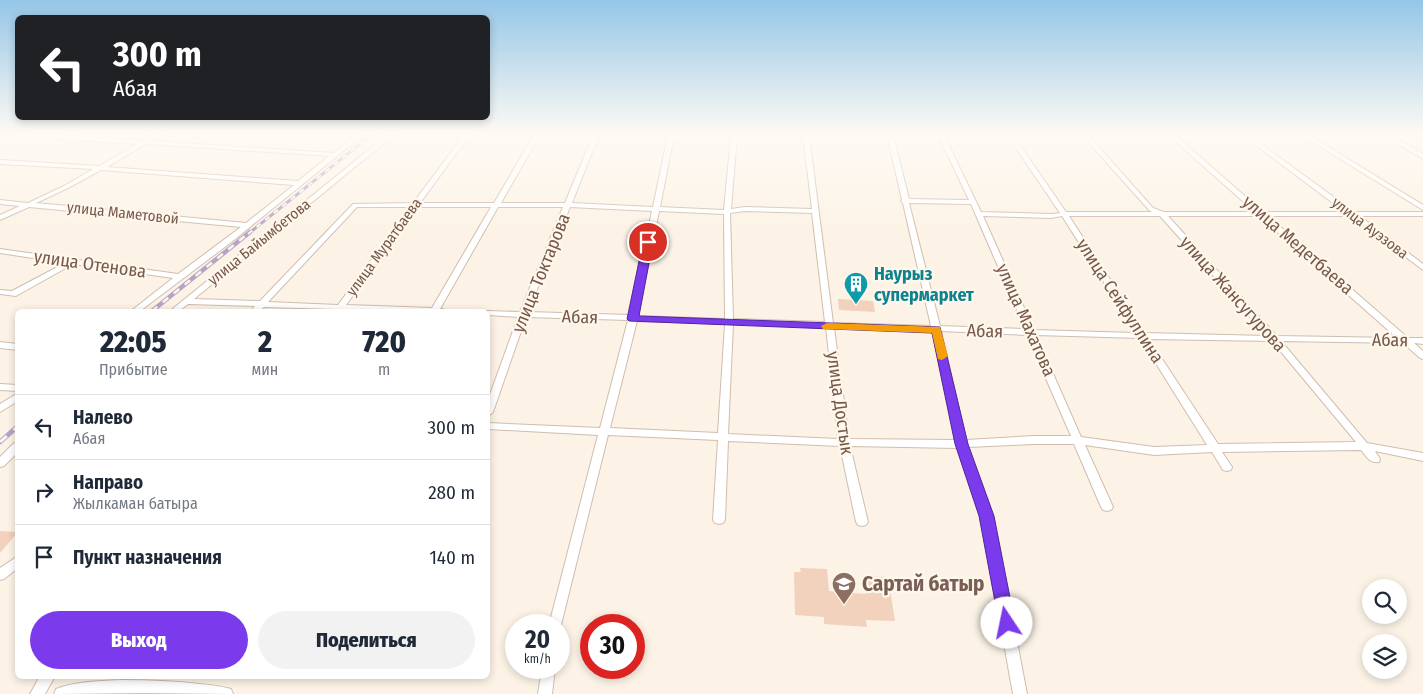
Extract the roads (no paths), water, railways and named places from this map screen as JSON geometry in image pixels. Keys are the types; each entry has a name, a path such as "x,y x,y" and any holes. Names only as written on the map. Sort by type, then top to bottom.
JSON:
{"street":[{"path":"90,167 297,183"},
{"path":"138,309 181,277 318,167"},
{"name":"улица Байымбетова","path":"176,309 351,167"},
{"name":"улица Муратбаева","path":"339,309 442,167"},
{"path":"435,309 518,167"},
{"name":"улица Токтарова","path":"490,406 523,315 583,167"},
{"path":"558,614 560,598 633,319 663,167"},
{"path":"718,520 729,323 727,212 731,167"},
{"name":"улица Достык","path":"810,167 844,442 862,522"},
{"path":"897,167 962,444 987,516 1020,694"},
{"name":"улица Махатова","path":"956,167 1032,332 1107,507"},
{"name":"улица Сейфуллина","path":"1032,167 1227,467"},
{"name":"улица Жансугурова","path":"1114,167 1151,209 1161,213 1274,338 1375,459"},
{"name":"улица Медетбаева","path":"1208,167 1423,356"},
{"name":"улица Ауэзова","path":"1289,167 1423,268"},
{"path":"1357,167 1423,208"},
{"path":"0,218 100,168"},
{"path":"904,201 973,202"},
{"name":"улица Маметовой","path":"0,202 247,225"},
{"path":"257,309 355,205 568,205 727,212 746,209 815,211"},
{"path":"979,214 1051,216 1064,214 1161,213 1423,214"},
{"name":"улица Отенова","path":"0,251 181,277"},
{"path":"0,292 13,294 72,261"},
{"path":"186,301 339,309"},
{"name":"Абая","path":"490,313 729,323 1143,336 1423,341"},
{"path":"0,345 15,347"},
{"path":"0,387 15,388"},
{"path":"0,409 15,398"},
{"path":"490,426 844,442 962,444 1034,440 1078,440 1154,451 1215,448 1365,446 1423,457"},
{"path":"0,463 15,449"},
{"path":"0,575 15,563"},
{"path":"37,694 46,679"},
{"path":"545,694 547,679"},
{"path":"61,694 95,688 226,694"}],"railway":[{"path":"248,234 331,167"},
{"path":"154,309 250,232"},
{"path":"0,442 15,429"}],"place":[{"name":"Наурыз супермаркет","path":"856,305"},
{"name":"Сартай батыр","path":"844,605"}]}
